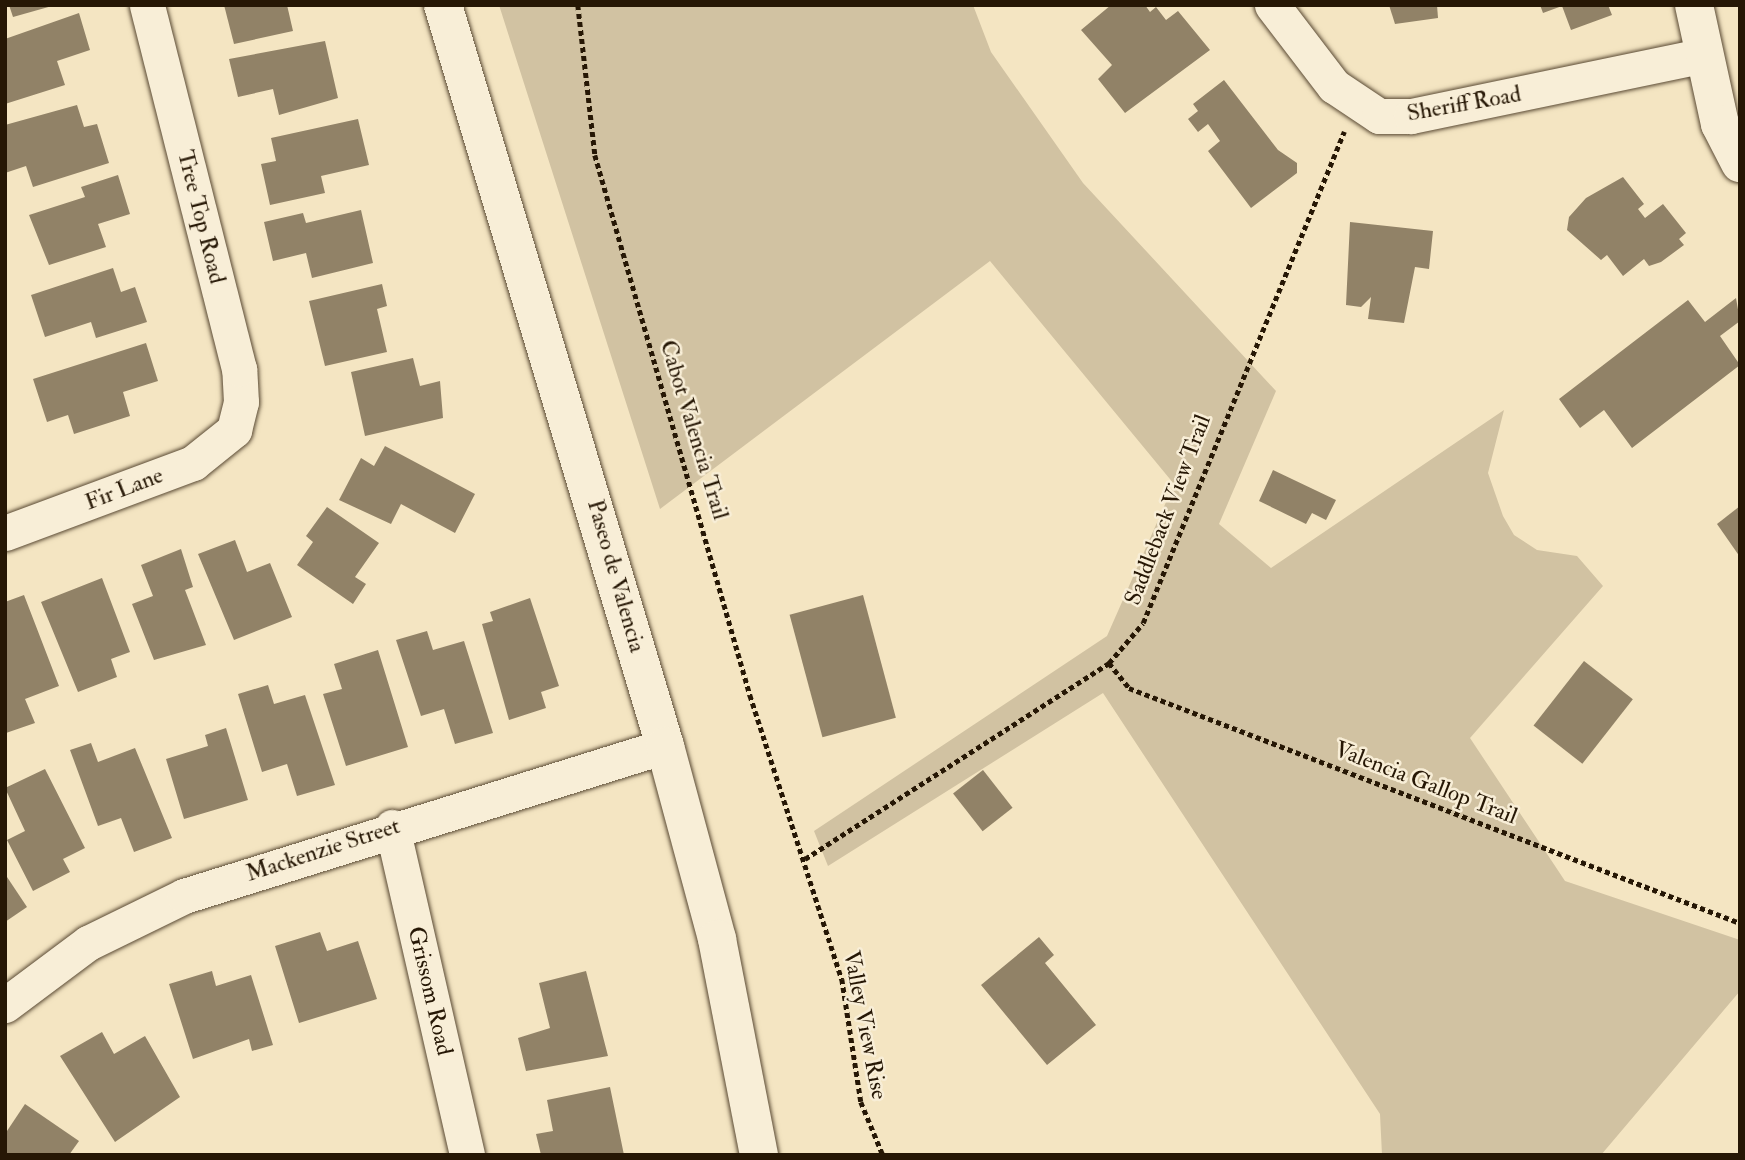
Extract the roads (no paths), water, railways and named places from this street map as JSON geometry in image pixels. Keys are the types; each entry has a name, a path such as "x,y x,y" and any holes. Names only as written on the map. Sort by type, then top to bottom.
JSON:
{"main road":[{"name":"Paseo de Valencia","path":"443,5 665,746 717,939 759,1155"},
{"path":"1694,5 1702,56 1720,124 1740,163"}],"street":[{"name":"Tree Top Road","path":"147,5 239,369 234,430"},
{"name":"Sheriff Road","path":"1272,5 1334,86 1358,107 1379,116 1411,116 1702,56"},
{"name":"Fir Lane","path":"5,533 193,463 234,430"},
{"name":"Mackenzie Street","path":"5,1005 88,943 184,896 392,827 665,746"},
{"name":"Grissom Road","path":"392,827 467,1155"}]}
